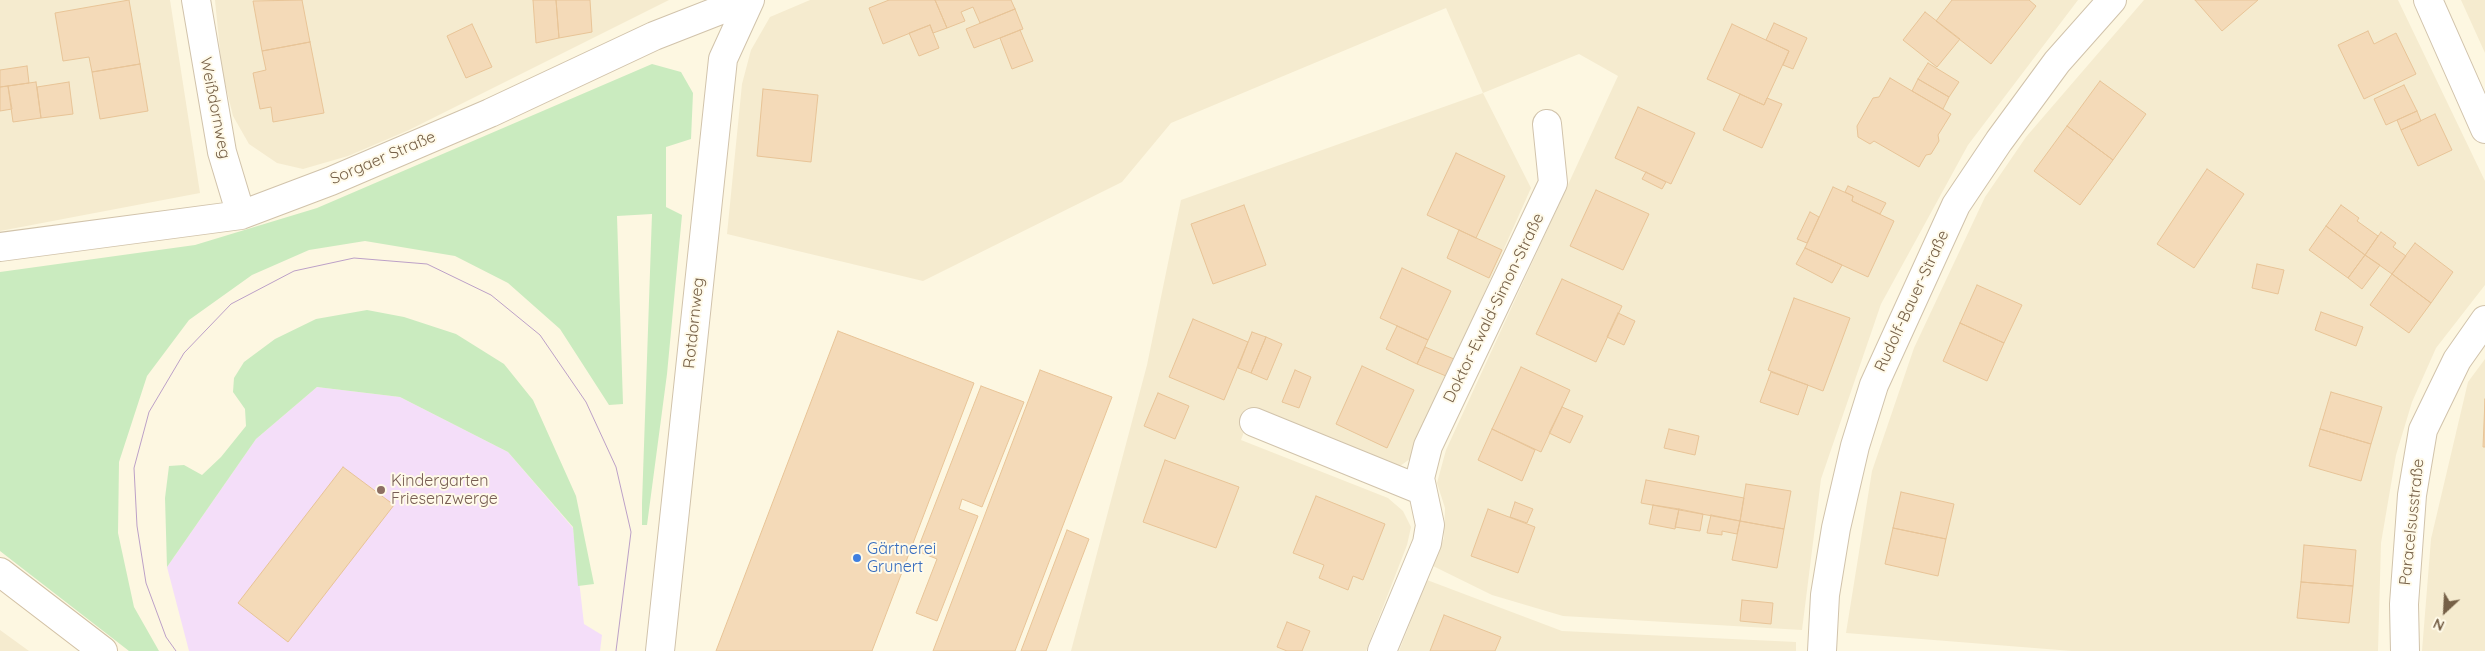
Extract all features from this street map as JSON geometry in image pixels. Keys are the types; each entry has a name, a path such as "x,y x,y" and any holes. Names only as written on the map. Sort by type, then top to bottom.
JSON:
{"street":[{"name":"Weißdornweg","path":"196,0 222,152 242,214"},
{"name":"Sorgaer Straße","path":"0,247 242,214 330,181 490,113 654,36 746,0"},
{"name":"Rotdornweg","path":"660,651 723,59 750,0"},
{"name":"Rudolf-Bauer-Straße","path":"1822,651 1825,595 1836,528 1855,446 1874,385 1956,205 1998,141 2057,62 2112,0"},
{"path":"2428,0 2485,129"},
{"name":"Doktor-Ewald-Simon-Straße","path":"1382,651 1427,543 1430,525 1421,490 1420,478 1428,446 1553,182 1547,124"},
{"name":"Paracelsusstraße","path":"2405,651 2404,604 2412,495 2423,430 2457,360 2485,320"},
{"path":"1254,422 1421,490"},
{"path":"0,572 103,651"}],"shaded area":[{"path":"0,0 170,0 200,193 0,231"},
{"path":"215,0 669,0 409,130 348,156 303,169 277,163 249,144 233,116 222,71"},
{"path":"810,0 2078,0 1968,145 1881,304 1821,479 1802,630 1563,616 1492,595 1433,566 1444,538 1445,508 1437,483 1446,450 1618,76 1579,54 1483,93 1446,8 1171,123 1122,182 923,281 727,234 742,84 751,50 770,17"},
{"path":"2144,0 2398,0 2485,181 2485,285 2436,348 2412,402 2396,455 2381,543 2378,651 2072,651 1846,633 1872,471 1914,348 1985,197 2026,137"},
{"path":"2461,0 2485,0 2485,53"},
{"path":"1483,93 1531,188 1410,459 1400,466 1272,417 1250,415 1241,440 1388,498 1403,511 1411,527 1407,545 1366,651 1071,651 1147,365 1181,200"},
{"path":"2485,359 2485,651 2422,651 2431,539 2468,382"},
{"name":"Kindergarten Friesenzwerge","path":"317,387 400,397 508,452 573,528 584,624 602,635 600,651 189,651 167,567 256,439"},
{"path":"1427,580 1562,631 1796,642 1796,651 1399,651"},
{"path":"0,630 29,651 0,651"}],"green space":[{"path":"652,64 681,72 693,93 691,139 666,147 666,207 682,215 667,374 647,525 642,525 642,503 652,214 617,216 623,404 609,405 560,329 508,283 455,256 365,241 309,250 252,275 189,320 147,376 119,462 118,533 134,607 159,651 129,651 0,551 0,272 195,245 317,208"},
{"path":"367,310 404,317 456,334 504,364 533,400 576,496 594,584 578,586 573,527 508,452 400,397 317,387 256,439 167,567 165,498 169,466 184,465 202,475 221,457 246,426 245,409 233,392 234,378 244,362 275,339 316,319"}],"building":[{"path":"129,0 140,64 92,72 89,57 63,61 55,13"},
{"path":"302,0 310,42 262,51 253,1"},
{"path":"533,0 556,0 559,38 536,43"},
{"path":"556,0 590,0 592,32 559,38"},
{"path":"889,0 935,0 947,28 933,33 930,25 883,44 869,8"},
{"path":"935,0 1011,0 1015,9 980,23 973,7 961,12 965,21 947,28"},
{"path":"1952,0 2029,0 2036,6 1991,64 1936,21"},
{"path":"2195,0 2258,0 2222,31"},
{"path":"1015,9 1023,29 974,48 966,29"},
{"path":"1925,12 1960,39 1937,67 1903,40"},
{"path":"1774,23 1807,38 1793,69 1783,65 1789,51 1766,40"},
{"path":"472,24 492,67 466,78 447,36"},
{"path":"1732,24 1789,51 1764,105 1707,79"},
{"path":"930,25 939,48 919,56 909,33"},
{"path":"1020,30 1033,61 1012,69 1000,38"},
{"path":"2368,31 2374,44 2396,33 2416,74 2364,99 2338,45"},
{"path":"310,42 324,113 273,122 271,107 260,109 253,73 266,70 262,51"},
{"path":"1928,63 1959,82 1949,97 1918,79"},
{"path":"140,64 148,111 100,119 92,72"},
{"path":"27,66 29,83 0,87 0,70"},
{"path":"1890,78 1951,114 1938,135 1939,141 1931,154 1926,155 1919,167 1874,141 1870,144 1858,137 1857,126 1873,98 1879,97"},
{"path":"1918,79 1949,97 1943,109 1912,91"},
{"path":"2100,81 2146,114 2113,160 2067,126"},
{"path":"36,82 41,118 13,122 8,86"},
{"path":"69,82 73,114 41,118 37,87"},
{"path":"2404,85 2417,111 2386,125 2374,99"},
{"path":"8,86 12,109 0,111 0,87"},
{"path":"763,89 818,95 811,162 757,156"},
{"path":"1740,94 1764,105 1767,98 1782,104 1762,148 1723,130"},
{"path":"1638,107 1695,133 1671,184 1615,158"},
{"path":"2417,111 2421,121 2401,130 2397,120"},
{"path":"2435,114 2452,150 2418,166 2401,130"},
{"path":"2067,126 2113,160 2080,205 2034,171"},
{"path":"1456,153 1505,176 1476,238 1427,215"},
{"path":"2207,169 2244,194 2194,268 2157,244"},
{"path":"1646,172 1666,182 1662,189 1642,179"},
{"path":"1848,186 1886,203 1880,214 1852,201 1853,196 1845,192"},
{"path":"1833,187 1853,196 1852,201 1894,221 1868,277 1805,248"},
{"path":"1596,190 1649,214 1623,270 1570,246"},
{"path":"1244,205 1266,265 1213,284 1191,224"},
{"path":"2341,205 2359,218 2357,221 2378,236 2365,255 2326,226"},
{"path":"1810,212 1819,217 1807,243 1797,239"},
{"path":"2326,226 2365,255 2348,278 2309,250"},
{"path":"1459,230 1502,250 1489,278 1447,258"},
{"path":"2381,232 2396,243 2393,247 2406,256 2392,274 2365,255"},
{"path":"2415,243 2453,272 2431,303 2392,274"},
{"path":"1805,248 1842,265 1832,283 1796,264"},
{"path":"2365,255 2380,265 2362,289 2348,278"},
{"path":"2257,264 2284,270 2278,294 2252,288"},
{"path":"1402,268 1451,291 1428,340 1380,318"},
{"path":"2392,274 2431,303 2409,333 2370,305"},
{"path":"1562,279 1622,306 1596,362 1536,334"},
{"path":"1977,285 2022,305 2004,343 1960,323"},
{"path":"1794,298 1850,318 1823,391 1768,370"},
{"path":"2321,312 2363,327 2356,346 2315,330"},
{"path":"1618,313 1635,321 1624,345 1607,337"},
{"path":"1193,319 1248,342 1224,400 1169,377"},
{"path":"1960,323 2004,343 1987,381 1943,361"},
{"path":"1397,326 1428,340 1417,364 1386,349"},
{"path":"838,331 974,383 872,651 716,651"},
{"path":"1252,332 1266,337 1251,373 1238,368"},
{"path":"1266,337 1282,344 1267,380 1251,373"},
{"path":"1425,347 1454,359 1446,376 1417,364"},
{"path":"1362,366 1414,390 1387,448 1336,424"},
{"path":"1521,367 1570,390 1541,452 1492,429"},
{"path":"1040,370 1112,397 1015,651 933,651"},
{"path":"1295,370 1311,377 1299,408 1282,402"},
{"path":"1771,372 1808,385 1798,415 1760,402"},
{"path":"981,386 1024,402 982,507 962,499 959,509 978,516 937,621 916,613 937,559 917,551"},
{"path":"2331,392 2382,407 2371,444 2320,429"},
{"path":"1158,393 1189,406 1175,439 1144,426"},
{"path":"2485,399 2485,447 2483,447"},
{"path":"1562,407 1583,416 1570,443 1549,433"},
{"path":"1492,429 1535,450 1522,481 1478,460"},
{"path":"1669,429 1699,436 1695,455 1664,448"},
{"path":"2320,429 2371,444 2361,481 2309,466"},
{"path":"1165,460 1239,487 1216,548 1143,522"},
{"path":"343,467 394,505 288,642 238,603"},
{"path":"1646,480 1744,498 1740,521 1641,503"},
{"path":"1746,484 1791,491 1784,529 1740,521"},
{"path":"1901,492 1954,504 1946,539 1893,528"},
{"path":"1316,496 1385,524 1363,580 1353,576 1348,590 1319,578 1324,565 1293,553"},
{"path":"1515,502 1533,509 1527,523 1510,517"},
{"path":"1653,505 1679,509 1675,529 1649,524"},
{"path":"1488,509 1535,527 1518,573 1471,556"},
{"path":"1679,509 1703,514 1700,531 1675,527"},
{"path":"1711,515 1740,521 1737,534 1722,531 1722,535 1707,533"},
{"path":"1740,521 1784,529 1777,568 1732,560"},
{"path":"1893,528 1946,539 1938,576 1885,564"},
{"path":"1067,530 1089,539 1046,651 1021,651"},
{"path":"2304,545 2356,550 2353,586 2301,582"},
{"path":"2301,582 2353,586 2349,623 2297,618"},
{"path":"1742,600 1773,603 1771,624 1740,621"},
{"path":"1444,615 1501,637 1495,651 1430,651"},
{"path":"1287,622 1310,631 1302,651 1287,651 1277,647"}],"tram line":[{"path":"176,651 166,637 146,583 137,526 134,468 149,412 184,353 231,304 294,271 354,258 427,264 491,295 540,335 586,402 616,467 631,532 616,651"}],"place":[{"name":"Kindergarten Friesenzwerge","path":"381,490"},
{"name":"Gärtnerei Grunert","path":"857,558"}]}
